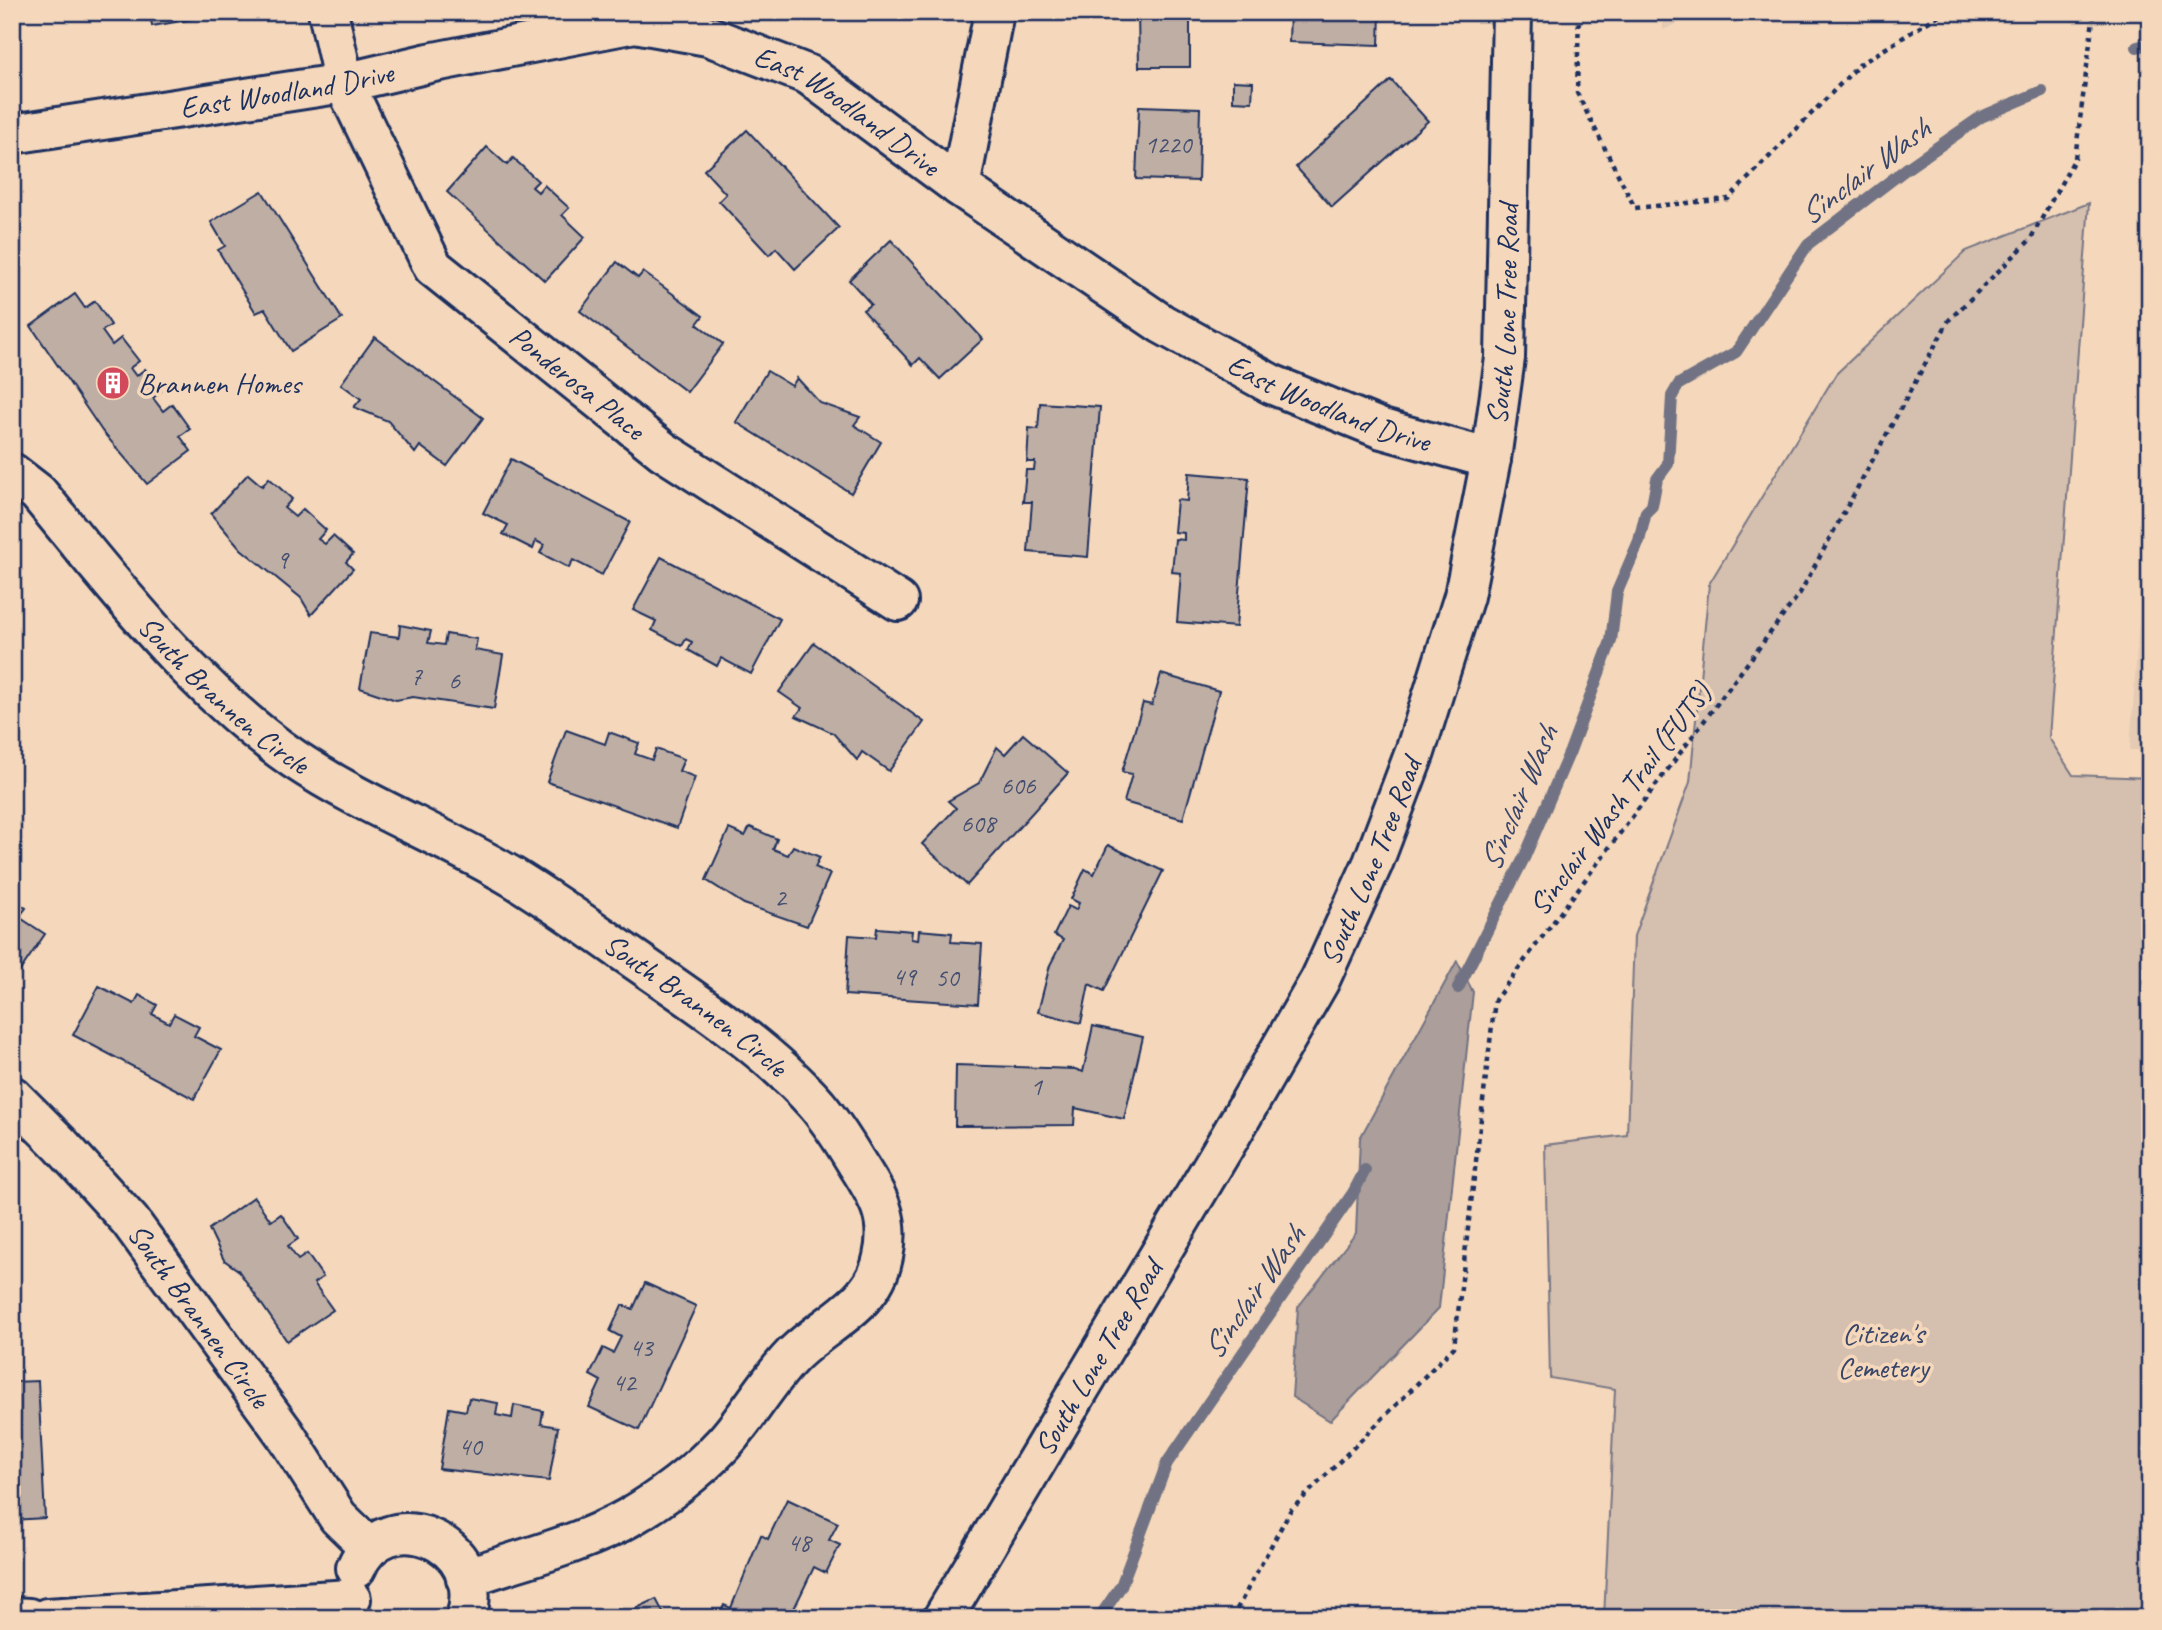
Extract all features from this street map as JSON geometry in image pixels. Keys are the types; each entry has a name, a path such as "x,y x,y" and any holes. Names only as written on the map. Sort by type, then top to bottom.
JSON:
{"street":[{"name":"Ponderosa Place","path":"328,12 344,83 433,267 663,451 898,601"},
{"path":"960,187 994,12"},
{"name":"South Lone Tree Road","path":"943,1618 1320,981 1373,863 1415,752 1464,596 1491,460 1505,358 1512,12"},
{"name":"East Woodland Drive","path":"12,134 344,83 429,63 635,23 708,36 808,75 960,187 1162,324 1271,384 1382,429 1491,460"},
{"name":"South Brannen Circle","path":"12,473 38,493 173,653 252,727 293,758 338,786 515,878 704,1007 815,1103 835,1129 881,1202 885,1219 884,1256 871,1289 792,1356 724,1443 698,1467 628,1518 592,1535 466,1578"},
{"name":"South Brannen Circle","path":"12,1096 130,1221 285,1434 338,1517 369,1547"},
{"path":"47,1618 353,1608 354,1574 363,1553 372,1543 395,1535 408,1534 437,1540 454,1554 466,1578 470,1603 466,1618"},
{"path":"12,1617 29,1618"}],"path":[{"path":"1579,12 1577,93 1635,208 1728,199 1859,65 1944,12"},
{"name":"Sinclair Wash Trail (FUTS)","path":"1232,1618 1290,1511 1454,1347 1494,1000 1800,593 1949,320 2030,240 2076,158 2094,12"}],"shaded area":[{"path":"1663,12 1704,12 1663,30"},
{"path":"2150,459 2150,750 2130,750"},
{"path":"1457,961 1473,992 1439,1308 1330,1421 1292,1397 1298,1307 1356,1233 1360,1138"}],"green space":[{"name":"Citizen's Cemetery","path":"2089,203 2049,738 2073,775 2150,778 2150,1618 1604,1618 1615,1389 1550,1378 1545,1145 1627,1135 1634,936 1690,782 1709,584 1836,374 1966,251"}],"building":[{"path":"150,12 234,12 152,26"},
{"path":"1138,12 1190,12 1190,67 1139,67"},
{"path":"1290,12 1380,12 1379,45 1289,42"},
{"path":"1391,80 1428,121 1332,207 1296,167"},
{"path":"1233,81 1253,82 1252,102 1233,101"},
{"path":"1139,106 1200,108 1198,181 1136,179"},
{"path":"747,130 839,228 795,269 776,248 769,255 719,201 726,194 704,170"},
{"path":"487,147 507,165 513,158 538,181 532,187 538,192 544,185 569,208 562,215 585,237 545,281 447,192"},
{"name":"Brannen Homes","path":"262,191 342,319 291,351 265,309 256,313 218,250 225,246 211,222"},
{"path":"891,240 983,339 940,379 920,358 913,365 890,340 863,310 871,304 849,280"},
{"path":"617,262 638,278 643,272 703,316 697,324 723,344 687,392 580,311"},
{"name":"Brannen Homes","path":"75,294 85,308 95,301 111,325 102,331 112,345 121,338 139,361 130,368 136,376 145,369 161,391 153,398 163,411 172,404 190,429 180,436 191,451 147,484 102,431 31,326"},
{"name":"Brannen Homes","path":"375,337 483,418 447,466 420,446 415,453 388,421 354,407 361,399 341,384"},
{"path":"767,371 792,386 797,378 820,403 860,417 854,425 881,442 851,493 736,422"},
{"path":"1040,403 1100,407 1088,557 1028,552 1032,502 1023,502 1026,470 1034,470 1035,462 1027,462 1029,428 1038,429"},
{"path":"511,459 630,522 602,575 573,560 569,568 540,553 544,545 536,541 533,549 503,534 508,525 483,513"},
{"path":"1189,473 1249,478 1236,627 1177,622 1181,573 1172,572 1175,539 1184,540 1184,533 1174,532 1177,500 1187,501"},
{"name":"Brannen Homes","path":"248,474 262,486 269,478 292,499 284,508 295,517 303,509 326,530 318,539 325,544 333,536 353,554 346,562 353,569 311,615 301,598 241,549 211,514"},
{"path":"661,557 780,619 751,674 721,658 717,666 688,650 692,642 686,639 682,646 652,630 656,621 633,610"},
{"path":"400,625 431,631 428,643 444,645 446,634 477,639 475,650 503,655 494,709 413,697 396,700 360,688 370,633 399,637"},
{"path":"814,643 924,722 889,771 862,752 857,760 833,733 796,716 802,708 779,692"},
{"path":"1161,674 1219,691 1183,819 1124,802 1132,774 1122,772 1143,703 1152,705"},
{"path":"566,730 605,744 609,732 639,743 635,754 652,760 656,749 684,759 679,771 695,777 677,828 547,782"},
{"path":"1023,734 1068,773 967,885 922,844 956,808 948,801 979,783 997,747 1005,754"},
{"path":"750,827 777,839 773,849 788,855 793,846 820,857 815,867 830,874 807,926 744,904 706,880 729,829 745,836"},
{"path":"1108,845 1163,871 1104,991 1089,984 1081,1023 1038,1012 1050,965 1063,940 1054,935 1068,906 1076,910 1079,903 1071,899 1085,869 1094,874"},
{"path":"12,899 26,908 19,917 45,934 13,981"},
{"path":"877,928 912,931 911,939 918,940 919,930 952,933 951,942 982,944 978,1004 845,995 849,935 876,937"},
{"path":"99,986 134,1004 139,995 157,1005 152,1014 169,1023 174,1014 199,1027 194,1036 221,1050 194,1099 73,1035"},
{"path":"1093,1026 1143,1037 1124,1119 1075,1108 1074,1125 955,1126 956,1065 1075,1069 1083,1072"},
{"path":"254,1197 271,1221 281,1214 298,1239 288,1246 298,1260 307,1254 323,1277 314,1283 333,1310 287,1341 238,1270 224,1260 209,1229"},
{"path":"645,1283 696,1306 639,1430 589,1407 601,1381 590,1375 603,1348 613,1353 621,1337 610,1331 622,1305 633,1309"},
{"path":"38,1381 45,1518 12,1520 12,1382"},
{"path":"469,1398 498,1403 496,1415 512,1418 514,1405 543,1411 541,1424 558,1427 549,1481 439,1469 449,1408 466,1411"},
{"path":"787,1499 838,1523 829,1540 840,1545 826,1573 814,1567 790,1617 793,1618 718,1618 724,1605 731,1608 761,1535 768,1539"},
{"path":"656,1599 666,1618 616,1618"}],"waterway":[{"name":"Sinclair Wash","path":"2137,47 2150,44"},
{"name":"Sinclair Wash","path":"1458,988 1525,856 1570,751 1611,641 1617,592 1639,541 1646,512 1652,506 1657,479 1668,464 1672,396 1679,384 1736,352 1808,244 1906,169 1981,117 2042,91"},
{"name":"Sinclair Wash","path":"1099,1618 1121,1586 1167,1463 1353,1193 1365,1170"}],"place":[{"name":"Brannen Homes","path":"113,383"}]}
